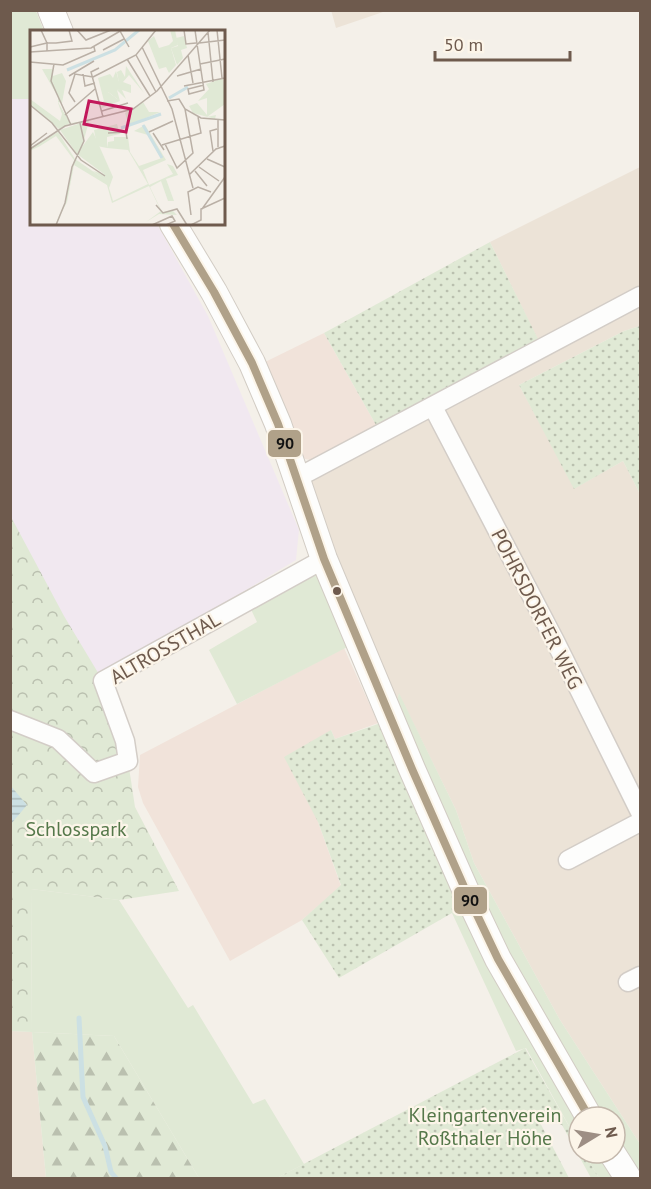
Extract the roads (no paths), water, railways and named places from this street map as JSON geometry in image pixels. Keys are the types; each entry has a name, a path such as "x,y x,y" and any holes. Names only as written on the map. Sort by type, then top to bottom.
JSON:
{"street":[{"path":"51,10 59,30"},
{"path":"174,225 214,292 252,363 278,424 324,559 417,780 498,959 583,1105"},
{"path":"297,478 640,297"},
{"name":"POHRSDORFER WEG","path":"433,407 555,641 640,812"},
{"name":"ALTROSSTHAL","path":"10,720 58,740 94,773 128,761 125,741 103,681 324,559"},
{"path":"568,860 640,822"},
{"path":"619,1165 628,1179"}],"waterway":[{"path":"79,1018 83,1097 105,1146 111,1172 116,1178"}],"park label":[{"name":"Schlosspark","path":"76,829"},
{"name":"Kleingartenverein Roßthaler Höhe","path":"485,1126"}]}
